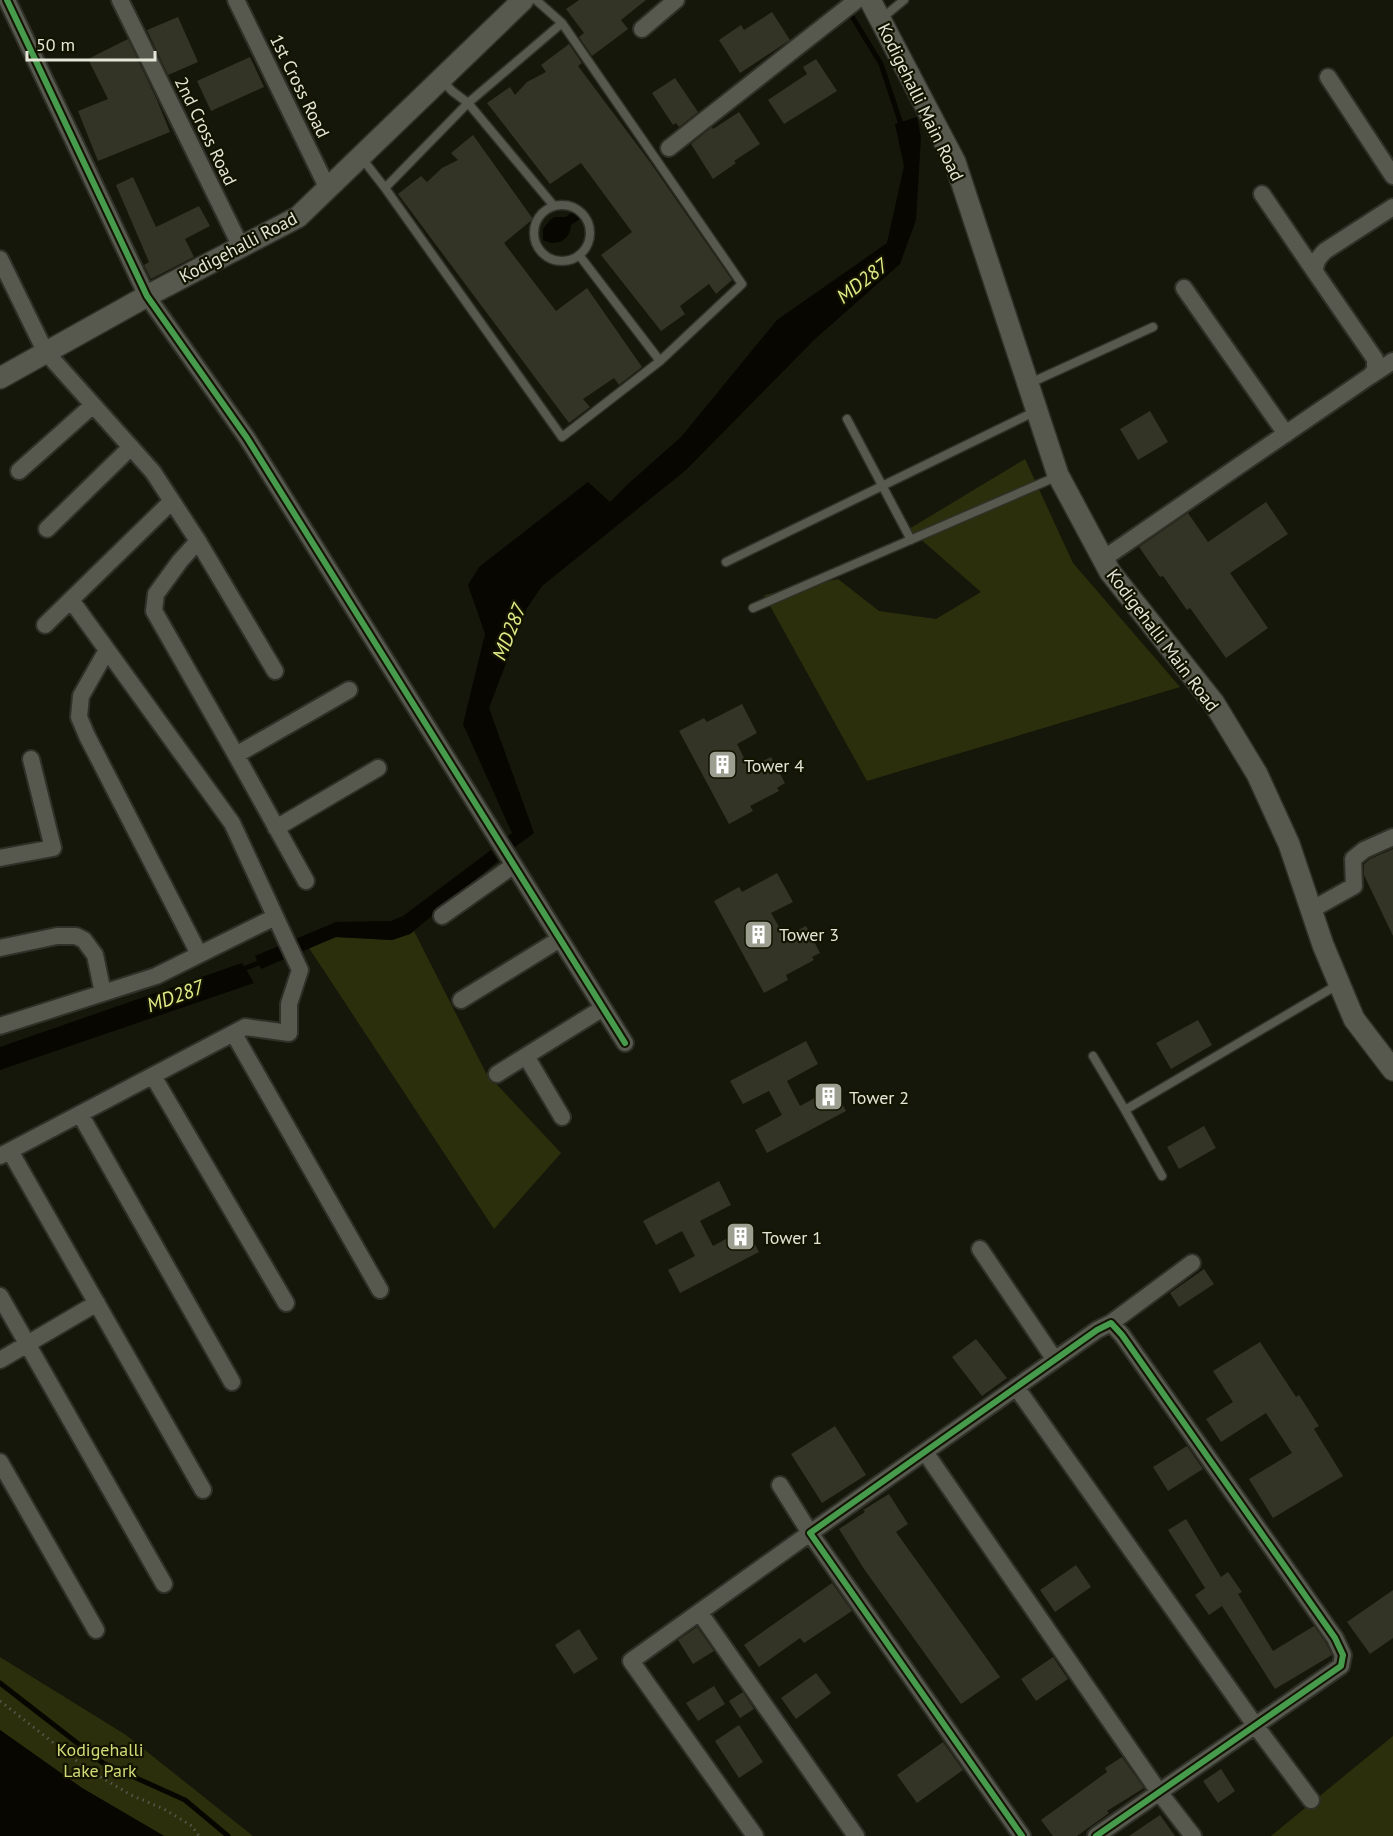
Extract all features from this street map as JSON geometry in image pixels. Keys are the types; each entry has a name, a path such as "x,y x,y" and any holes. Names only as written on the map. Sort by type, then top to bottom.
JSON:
{"street":[{"path":"7,0 147,296 247,438 625,1043"},
{"name":"2nd Cross Road","path":"120,0 241,248"},
{"name":"1st Cross Road","path":"236,0 328,189"},
{"path":"642,29 676,0"},
{"path":"669,148 857,0"},
{"name":"Kodigehalli Main Road","path":"870,0 955,162 1058,475 1110,572 1214,703 1257,774 1289,844 1311,910 1354,1019 1393,1070"},
{"name":"Kodigehalli Road","path":"0,378 45,351 298,217 441,79 515,3"},
{"path":"1328,77 1393,176"},
{"path":"1262,194 1375,359 1375,370 1370,376"},
{"path":"1315,272 1318,258 1393,207"},
{"path":"0,259 45,351 153,472 275,671"},
{"path":"1184,288 1286,434"},
{"path":"1103,559 1393,361"},
{"path":"19,471 93,405"},
{"path":"47,529 131,447"},
{"path":"45,625 171,502"},
{"path":"198,542 180,561 156,594 154,611 306,881"},
{"path":"71,600 232,823 300,970 289,1004 289,1034 245,1027 5,1154 97,1303 203,1490"},
{"path":"107,650 81,696 79,717 200,954"},
{"path":"236,755 349,690"},
{"path":"0,858 53,848 31,759"},
{"path":"276,828 378,768"},
{"path":"1311,910 1354,886 1353,859 1364,850 1393,837"},
{"path":"442,916 514,866"},
{"path":"0,1026 156,976 200,954 278,923"},
{"path":"0,948 57,936 76,936 84,940 95,955 103,993"},
{"path":"461,1000 560,939"},
{"path":"497,1074 603,1008"},
{"path":"234,1034 380,1290"},
{"path":"526,1056 562,1117"},
{"path":"153,1076 286,1303"},
{"path":"80,1114 232,1382"},
{"path":"980,1249 1055,1360"},
{"path":"755,1836 631,1661 1016,1387 1097,1330 1111,1323 1192,1263"},
{"path":"0,1296 164,1584"},
{"path":"0,1360 97,1303"},
{"path":"1096,1836 1341,1666 1343,1655 1329,1628 1122,1335 1111,1323"},
{"path":"1016,1387 1255,1725 1311,1800"},
{"path":"924,1452 1159,1792 1192,1836"},
{"path":"0,1462 96,1630"},
{"path":"780,1485 810,1533 1022,1836"},
{"path":"700,1613 856,1836"}],"lane":[{"path":"361,157 562,437 660,361 742,284 562,23 536,0"},
{"path":"880,20 904,0"},
{"path":"385,188 468,103 562,23"},
{"path":"441,79 468,103 554,206"},
{"path":"563,204 581,212 587,219 590,238 586,248 579,255 562,261 553,259 539,249 535,242 535,224 539,216 554,206 563,204"},
{"path":"579,255 660,361"},
{"path":"1028,384 1153,327"},
{"path":"726,562 1037,411"},
{"path":"847,419 911,540"},
{"path":"753,608 1058,475"},
{"path":"1125,1110 1339,984"},
{"path":"1093,1056 1162,1176"}],"path":[{"path":"0,1701 87,1769 131,1795 165,1809 192,1826 200,1836"}],"green space":[{"path":"1025,459 1073,563 1180,687 867,781 764,595 838,579 879,611 936,619 981,592 909,529"},
{"path":"414,931 486,1073 561,1153 494,1229 309,948 336,937 392,940"},
{"name":"Kodigehalli Lake Park","path":"0,1657 126,1735 253,1836 164,1836 82,1788 0,1730"},
{"path":"1393,1736 1393,1836 1271,1836"}],"water":[{"path":"917,117 921,137 916,220 900,264 815,339 686,470 542,586 527,608 489,708 534,833 511,850 504,839 512,833 463,724 485,634 468,585 479,567 588,482 610,502 681,437 777,320 887,243 904,166 895,124"},
{"path":"575,210 581,218 571,225 565,239 557,243 543,240 543,229 550,220 555,217 566,217"},
{"path":"491,850 498,861 410,934 392,940 336,937 261,969 255,956 336,922 391,921 403,916"},
{"path":"242,963 254,983 0,1070 0,1047"},
{"path":"0,1730 82,1788 164,1836 0,1836"}],"building":[{"path":"579,0 646,0 621,20 628,29 592,56 579,37 584,33 566,9"},
{"path":"772,12 790,40 740,73 719,40 741,25 744,30"},
{"path":"178,17 198,62 168,75 147,30"},
{"path":"128,39 170,132 98,161 78,111 108,99 88,59"},
{"path":"569,44 582,63 578,66 650,162 732,280 716,294 709,284 680,306 685,314 661,331 601,255 632,232 581,163 550,184 487,103 510,87 515,95 527,82 546,72 541,65"},
{"path":"250,57 264,87 211,111 197,81"},
{"path":"816,59 837,91 784,124 768,100 807,74 803,67"},
{"path":"675,78 698,112 679,127 676,123 673,125 652,93"},
{"path":"739,112 760,144 734,161 736,163 713,179 691,144 712,127 713,129"},
{"path":"473,135 533,219 504,243 556,311 587,288 642,367 619,385 614,378 583,399 590,407 569,423 398,194 421,176 427,182 442,168 458,160 451,153"},
{"path":"133,177 156,227 199,206 210,226 185,239 194,257 151,279 144,265 149,262 116,185"},
{"path":"1150,411 1168,442 1138,460 1120,429"},
{"path":"1266,502 1288,534 1230,573 1268,628 1226,658 1190,608 1187,610 1139,547 1188,513 1208,542"},
{"name":"Tower 4","path":"742,704 757,733 737,744 749,768 771,757 785,783 777,788 779,791 750,806 753,811 729,824 679,731 704,718 707,722"},
{"path":"1393,849 1393,936 1364,875 1364,864"},
{"name":"Tower 3","path":"777,873 793,902 771,913 785,937 806,926 820,953 812,957 814,960 786,975 788,980 764,993 714,901 739,887 742,892"},
{"path":"1198,1020 1212,1045 1171,1069 1156,1043"},
{"name":"Tower 2","path":"806,1041 818,1064 787,1081 800,1106 833,1088 846,1111 767,1153 755,1130 782,1115 769,1091 743,1104 730,1081"},
{"path":"1204,1126 1216,1148 1179,1169 1167,1147"},
{"name":"Tower 1","path":"719,1181 731,1205 700,1221 713,1246 746,1228 759,1252 680,1293 668,1270 695,1256 682,1231 656,1245 643,1221"},
{"path":"1204,1269 1214,1284 1179,1307 1170,1293"},
{"path":"976,1339 1007,1378 982,1396 952,1357"},
{"path":"1260,1342 1296,1397 1299,1395 1319,1426 1314,1429 1343,1476 1273,1518 1249,1479 1292,1453 1266,1413 1221,1442 1206,1419 1233,1402 1213,1371"},
{"path":"835,1426 866,1475 822,1503 791,1454"},
{"path":"1187,1446 1203,1469 1168,1491 1153,1467"},
{"path":"889,1494 908,1524 896,1532 1000,1677 961,1704 864,1569 839,1529 865,1512 863,1510"},
{"path":"1186,1519 1221,1577 1228,1572 1242,1592 1238,1594 1273,1651 1314,1626 1332,1655 1275,1689 1222,1606 1209,1615 1195,1595 1205,1588 1168,1530"},
{"path":"1076,1565 1091,1587 1055,1612 1040,1590"},
{"path":"832,1583 852,1611 804,1643 800,1638 759,1667 744,1645"},
{"path":"1393,1590 1393,1638 1370,1654 1347,1622"},
{"path":"697,1627 714,1651 693,1664 678,1640"},
{"path":"579,1629 598,1659 574,1674 555,1645"},
{"path":"1053,1657 1068,1679 1036,1701 1021,1679"},
{"path":"816,1673 831,1693 796,1719 781,1698"},
{"path":"714,1686 725,1704 698,1721 686,1703"},
{"path":"743,1692 754,1709 740,1718 729,1701"},
{"path":"739,1725 763,1762 739,1778 715,1741"},
{"path":"943,1742 963,1770 917,1803 897,1775"},
{"path":"1122,1757 1144,1788 1107,1811 1109,1813 1077,1836 1053,1836 1041,1820 1107,1772 1105,1768"},
{"path":"1221,1769 1235,1791 1218,1803 1203,1781"},
{"path":"1160,1815 1175,1836 1129,1836"}],"waterway":[{"name":"MD287","path":"853,18 881,64 902,127"},
{"name":"MD287","path":"241,970 263,961"},
{"path":"0,1683 103,1763 185,1800 228,1836"}],"cycle path":[{"path":"7,0 147,296 247,438 625,1043"},
{"path":"1022,1836 810,1533 1097,1330 1111,1323 1122,1335 1335,1638 1343,1655 1341,1666 1096,1836"}],"place":[{"name":"Tower 4","path":"723,765"},
{"name":"Tower 3","path":"758,934"},
{"name":"Tower 2","path":"828,1097"},
{"name":"Tower 1","path":"741,1237"}]}
